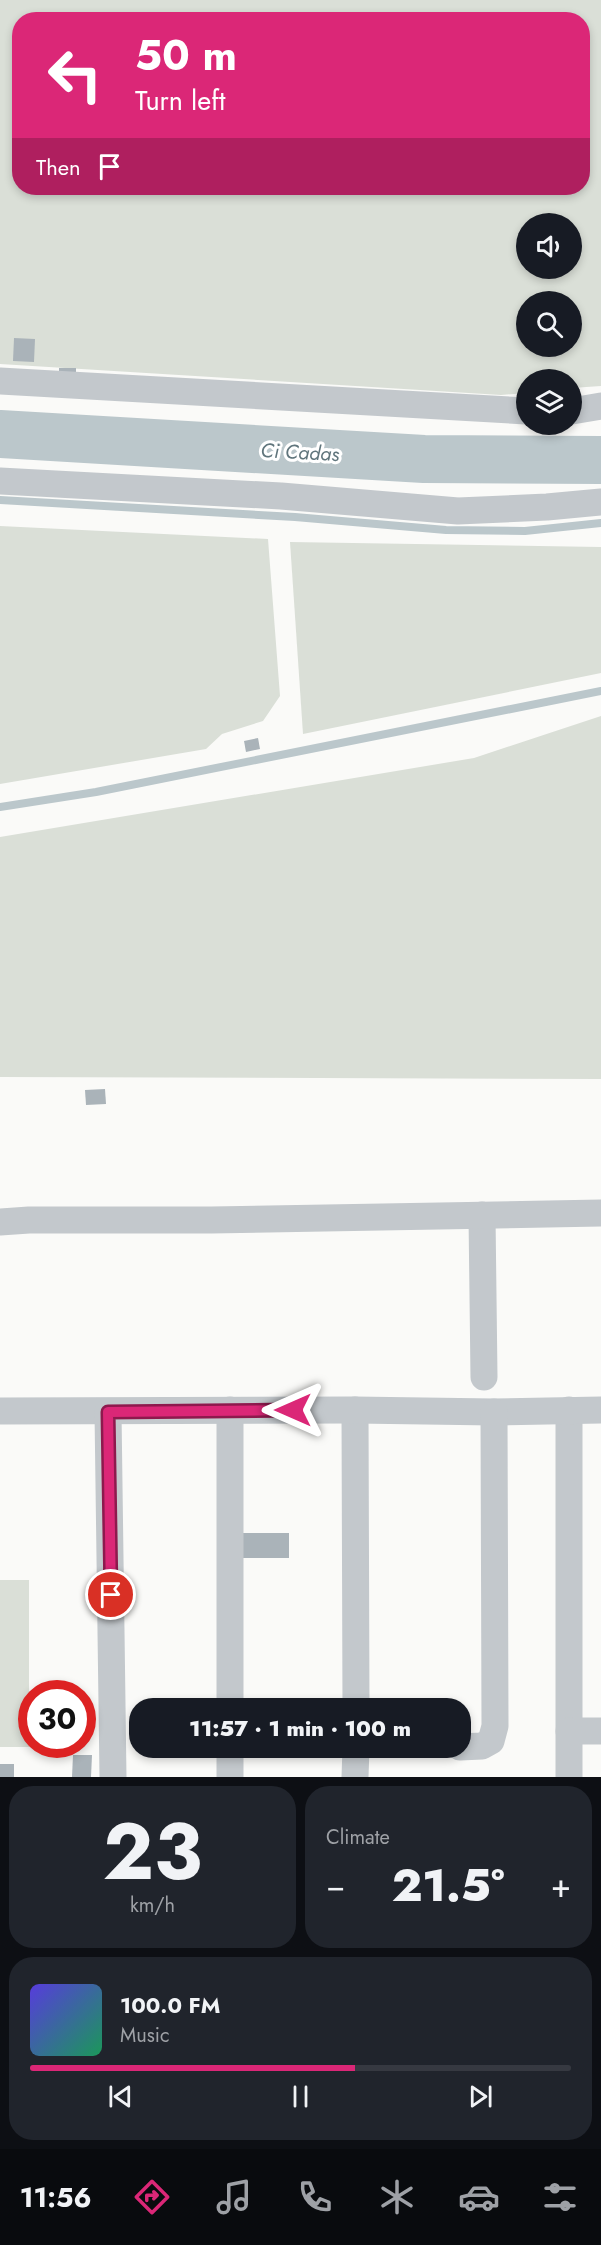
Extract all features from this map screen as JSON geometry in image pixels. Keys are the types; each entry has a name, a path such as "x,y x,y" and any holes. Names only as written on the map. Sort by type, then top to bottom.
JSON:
{"street":[{"path":"0,381 516,410"},
{"path":"582,409 601,406"},
{"path":"0,481 281,496 458,511 547,507 601,501"},
{"path":"0,1222 601,1213"},
{"path":"482,1215 484,1377"},
{"path":"230,1698 231,1410"},
{"path":"355,1410 356,1698"},
{"path":"569,1410 569,1777"},
{"path":"0,1411 494,1412 601,1410"},
{"path":"108,1412 113,1777"},
{"path":"471,1746 482,1746 491,1741 495,1726 494,1412"},
{"path":"569,1731 601,1731"},
{"path":"230,1758 230,1777"},
{"path":"355,1777 356,1758"}],"shaded area":[{"path":"0,0 601,0 601,386 582,387 582,369 516,369 516,394 501,395 0,364"},
{"path":"0,526 268,539 280,696 263,721 222,734 206,749 0,784"},
{"path":"290,542 601,547 601,673 303,734"},
{"path":"601,716 601,1079 0,1077 0,837 474,758"},
{"path":"0,1580 29,1580 29,1680 18,1680 18,1747 0,1747"}],"building":[{"path":"14,338 35,339 34,362 13,361"},
{"path":"59,368 76,368 76,380 59,380"},
{"path":"258,738 260,749 246,752 244,741"},
{"path":"105,1089 106,1104 86,1105 85,1090"},
{"path":"241,1533 289,1533 289,1558 241,1558"},
{"path":"73,1758 92,1758 91,1777 72,1777"},
{"path":"0,1764 14,1764 14,1777 0,1777"}],"waterway":[{"name":"Ci Cadas","path":"0,434 424,459 601,460"},
{"path":"0,500 295,517 446,530 525,531 601,523"},
{"path":"0,807 96,792 601,691"}],"route":[{"path":"111,1595 108,1412 293,1410"}]}
